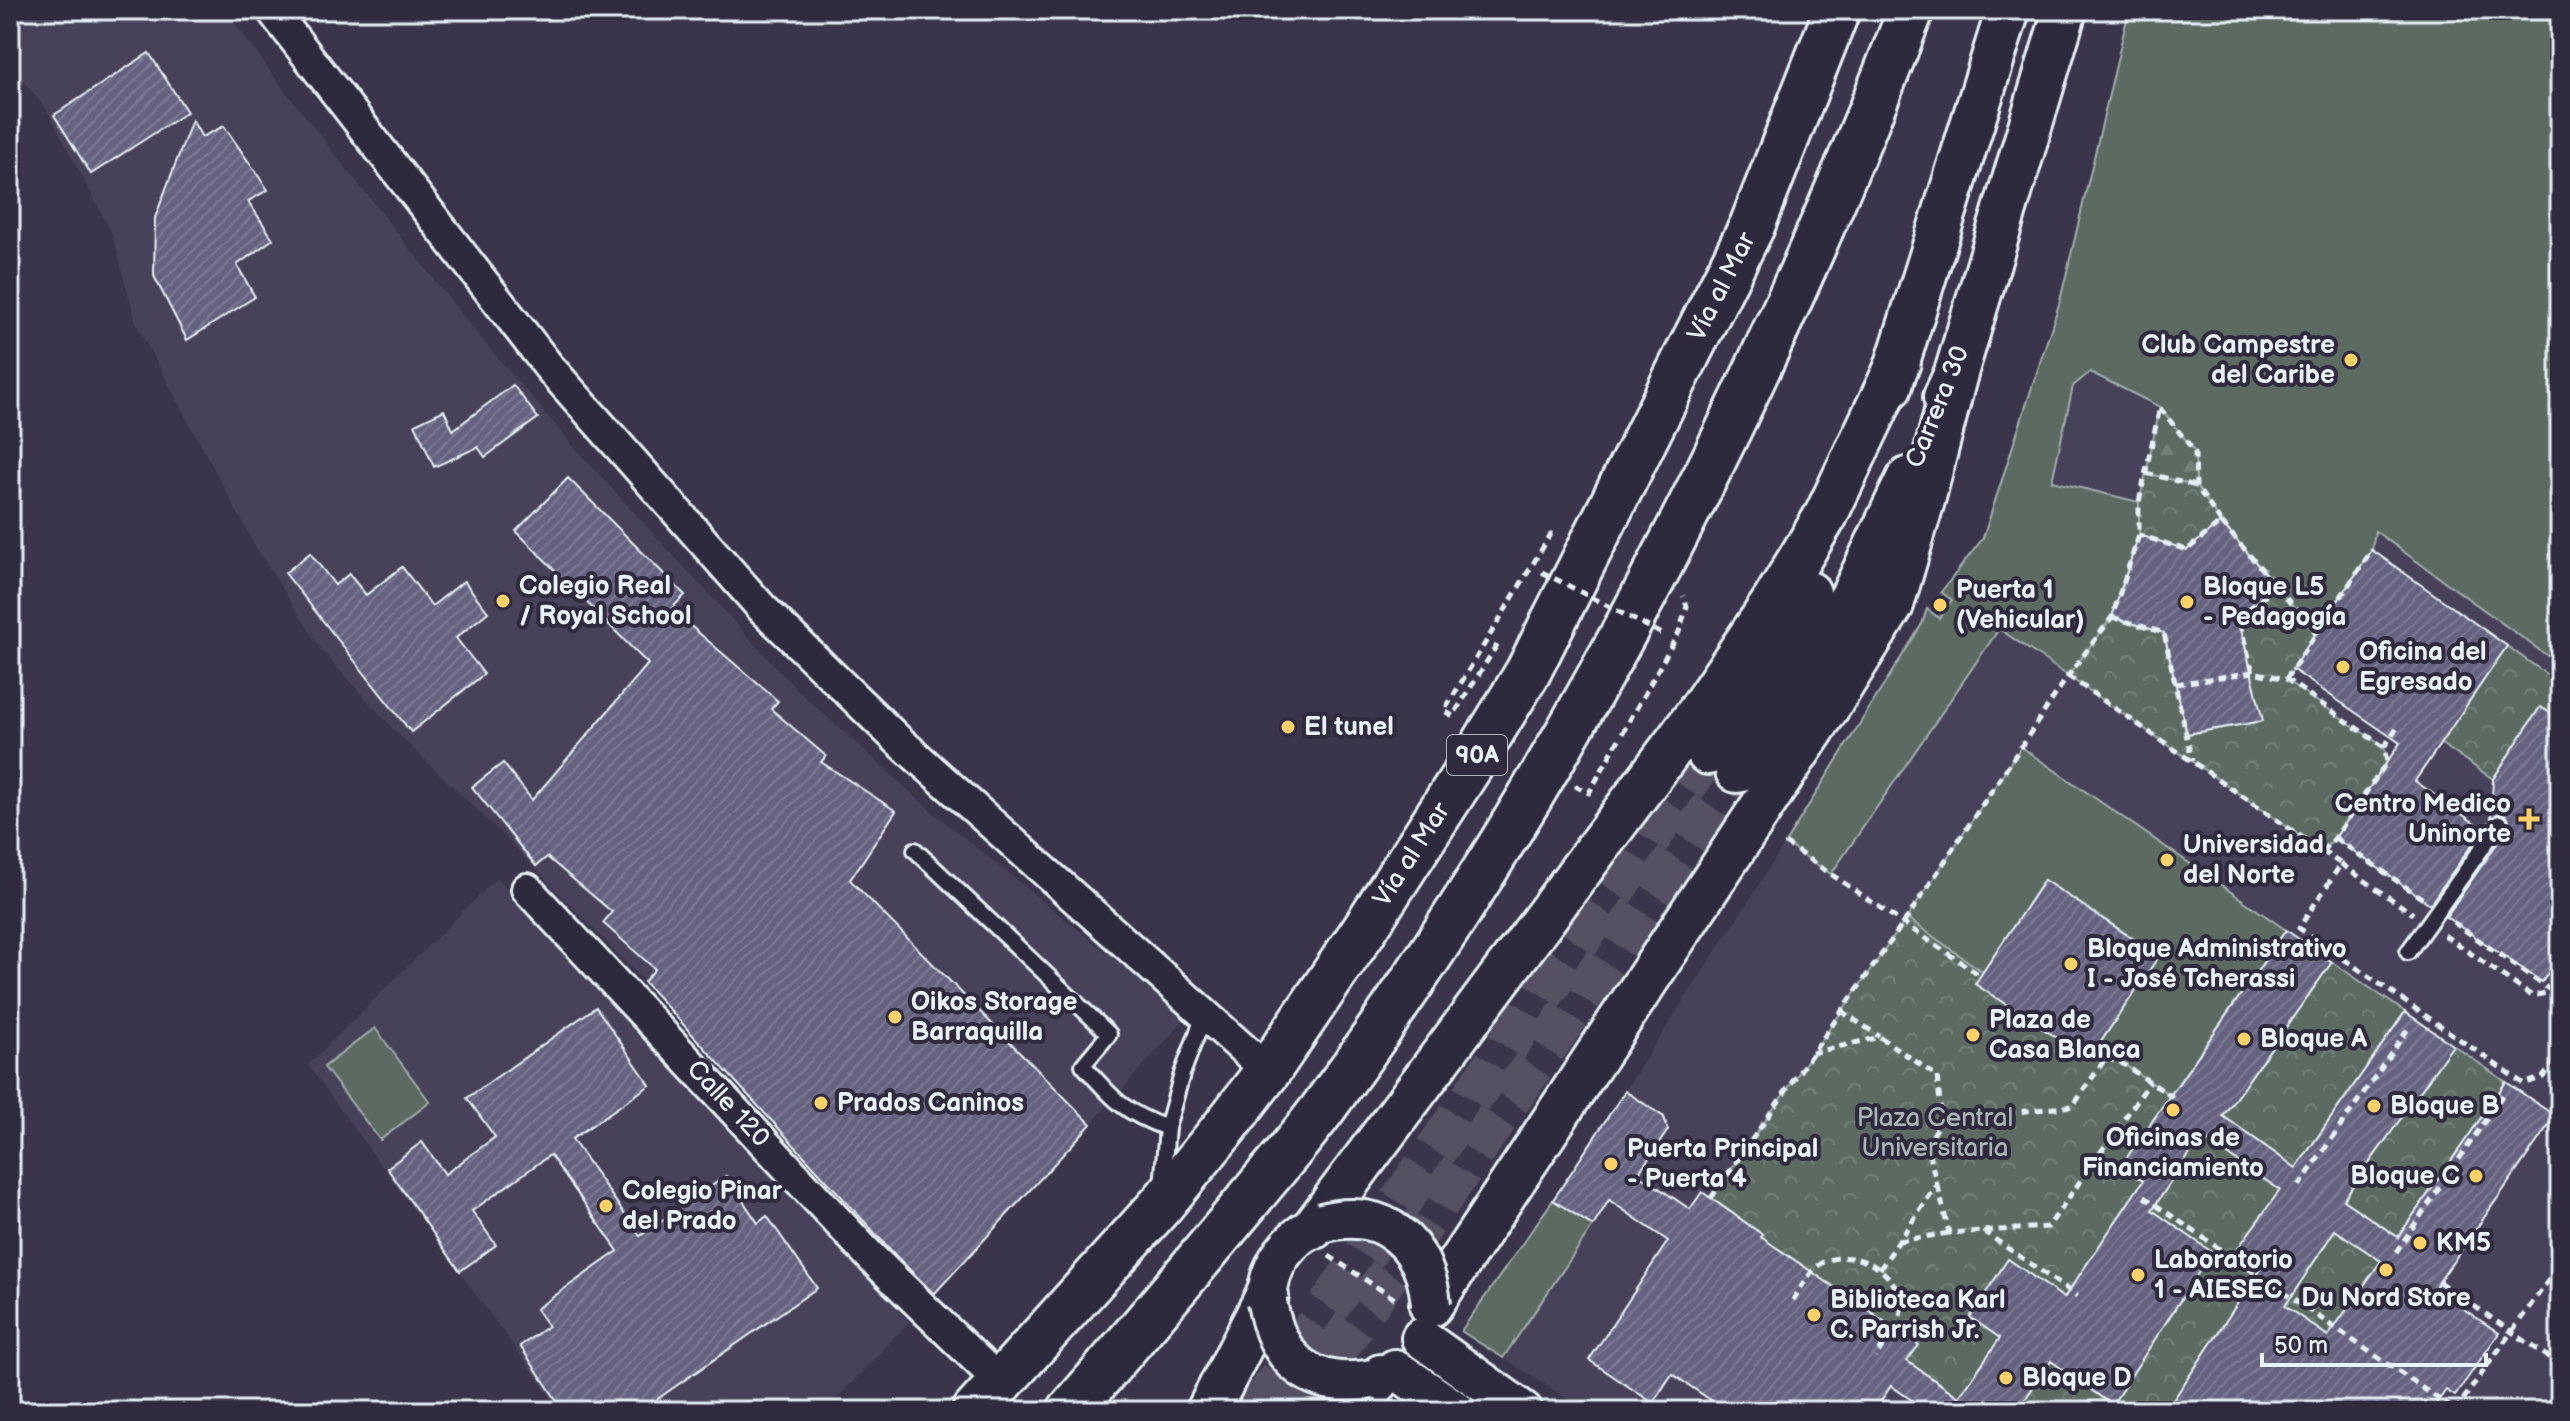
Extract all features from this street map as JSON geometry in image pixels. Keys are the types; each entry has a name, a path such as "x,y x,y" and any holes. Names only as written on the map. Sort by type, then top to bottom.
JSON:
{"highway":[{"name":"Vía al Mar","path":"988,1397 1161,1205 1268,1071 1362,933 1528,672 1752,226 1837,10"},
{"name":"90A","path":"1070,1411 1313,1121 1452,921 1575,722 1655,576 1803,274 1871,115 1911,10"}],"main road":[{"name":"Carrera 30","path":"2008,10 1899,362 1853,497 1805,600 1773,657 1722,762 1851,598 1956,373 2065,10"},
{"path":"1318,1225 1698,713 1774,601 1826,515 1899,362"},
{"path":"1426,1322 1892,605 1956,373"},
{"path":"1208,1411 1267,1299"}],"street":[{"path":"272,10 549,367 762,608 897,739 1268,1071"},
{"name":"Calle 120","path":"527,889 862,1247 988,1397"},
{"path":"1376,1384 1414,1350 1426,1322 1429,1282 1420,1259 1405,1240 1386,1226 1363,1219 1339,1219 1318,1225 1298,1236 1282,1252 1271,1273 1267,1299 1271,1327 1283,1351 1302,1369 1326,1380 1376,1384 1456,1411"},
{"path":"1426,1322 1523,1411"}],"lane":[{"path":"2408,952 2500,823"},
{"path":"915,850 1109,1034 1083,1065 1114,1101 1139,1118 1167,1128"},
{"path":"1161,1205 1167,1128 1182,1074 1205,1013"}],"path":[{"path":"1711,1198 1903,922 2068,676 2112,617 2139,535 2139,502 2160,407 2195,452 2196,486 2221,522 2316,634"},
{"path":"2146,473 2196,486"},
{"path":"2139,535 2187,550 2221,522"},
{"path":"2286,679 2372,550"},
{"path":"1542,572 1664,635"},
{"path":"1585,774 1577,787 1589,793 1679,632 1687,606 1681,587 1655,576"},
{"path":"2253,672 2238,617 2277,587"},
{"path":"2112,617 2164,633 2192,762"},
{"path":"2176,684 2253,672 2286,679 2384,747 2387,762 2335,838 2322,851"},
{"path":"2068,676 2341,864 2299,928 2524,1084 2543,1077 2560,1055"},
{"path":"2384,747 2400,724"},
{"path":"1785,843 1981,976"},
{"path":"1841,1011 1937,1076 1942,1120 1927,1145 1949,1233"},
{"path":"2299,1186 2408,1029"},
{"path":"1811,1053 1880,1037"},
{"path":"2094,1052 2105,1059 2120,1062 2174,1098"},
{"path":"1942,1120 2073,1106 2105,1059"},
{"path":"1899,1241 1949,1233 2048,1227 2150,1082"},
{"path":"2396,1252 2506,1090"},
{"path":"1880,1269 1937,1185"},
{"path":"2144,1197 2456,1411 2560,1264"},
{"path":"1983,1231 2077,1296"},
{"path":"1793,1300 1815,1268 1826,1261 1846,1256 1880,1269 1894,1284 1901,1307 1899,1321 1875,1357"},
{"path":"2439,1282 2560,1365"}],"shaded area":[{"name":"Colegio Real / Royal School","path":"10,10 225,10 474,330 573,446 796,689 936,815 1187,1017 1091,1124 785,814 644,982 503,835 400,736 323,652 258,551 137,326 112,233 47,110 10,65"},
{"name":"Universidad del Norte","path":"2060,301 2560,665 2560,1411 1586,1411 1461,1331 1583,1155 1750,899 1922,624 1923,613 1982,538"},
{"name":"Colegio Pinar del Prado","path":"497,878 909,1322 825,1411 561,1411 308,1065"}],"green space":[{"name":"Club Campestre del Caribe","path":"2129,10 2560,10 2560,665 2375,531 2372,550 2316,634 2221,522 2196,486 2195,452 2160,407 2090,372 2073,386 2052,481 2139,502 2139,535 2112,617 2068,676 1999,629 1831,874 1785,843 1922,624 1927,609 1939,618 1952,600 1941,592 1983,538 2060,301"},
{"path":"2160,407 2195,452 2196,486 2146,473"},
{"path":"2146,473 2196,486 2221,522 2187,550 2139,535 2139,502"},
{"path":"2277,587 2316,634 2286,680 2384,747 2387,762 2335,838 2322,851 2068,676 2112,617 2164,633 2175,684 2252,672 2238,617","holes":["2179,700 2263,721 2186,734"]},
{"path":"2507,646 2560,684 2560,697 2550,712 2540,707 2493,779 2440,743"},
{"path":"2021,747 2286,930 2170,1095 2120,1062 2105,1059 2094,1052 2159,955 2044,880 1983,972 1907,918"},
{"name":"Plaza Central Universitaria","path":"1907,918 1983,972 1975,984 2088,1058 2094,1052 2120,1062 2170,1095 2121,1166 2143,1181 2064,1298 2008,1260 1970,1317 2000,1338 1959,1397 1750,1255 1763,1235 1711,1198"},
{"path":"2332,962 2405,1012 2296,1168 2223,1116"},
{"path":"375,1028 430,1102 380,1140 324,1067"},
{"path":"2453,1045 2506,1082 2398,1237 2343,1200"},
{"path":"2201,1137 2280,1190 2263,1265 2166,1411 2017,1411 2051,1361 2111,1404 2211,1252 2152,1210"},
{"path":"1553,1200 1593,1226 1503,1358 1461,1331"},
{"path":"2335,1230 2381,1261 2308,1411 2274,1298"}],"building":[{"path":"149,53 187,112 91,174 54,115"},
{"path":"192,120 202,137 224,126 268,190 248,201 273,239 237,265 255,297 187,340 154,276 155,218"},
{"path":"513,385 538,418 485,457 478,447 434,467 415,424 444,410 453,430"},
{"path":"568,478 685,595 671,609 778,701 771,709 826,756 821,762 896,811 850,880 1091,1124 934,1294 644,982 655,969 603,923 612,912 547,857 536,866 472,787 503,763 532,800 648,664 516,531"},
{"name":"Bloque L5 - Pedagogía","path":"2221,522 2277,587 2238,617 2263,721 2187,734 2164,633 2112,617 2139,535 2187,550"},
{"path":"2372,550 2507,646 2415,781 2483,829 2430,904 2335,838 2400,743 2292,669"},
{"path":"310,553 335,585 349,574 366,595 402,567 432,606 464,581 488,612 456,638 484,674 411,732 285,573"},
{"path":"2540,707 2560,719 2560,956 2542,982 2446,917 2508,828 2509,820 2505,814 2497,814 2491,819 2493,779"},
{"name":"Bloque Administrativo I - José Tcherassi","path":"2044,880 2159,956 2089,1059 1975,984"},
{"path":"2286,930 2332,962 2223,1116 2296,1168 2405,1012 2453,1045 2343,1200 2398,1237 2506,1082 2555,1116 2434,1289 2499,1333 2455,1396 2446,1390 2431,1411 2166,1411 2263,1265 2238,1248 2280,1190 2201,1137 2152,1210 2212,1252 2112,1405 2051,1361 2017,1411 1928,1411 1891,1386 1874,1411 1727,1411 1672,1374 1653,1403 1589,1360 1668,1241 1609,1200 1593,1226 1553,1200 1625,1091 1664,1117 1668,1130 1638,1174 1690,1209 1702,1192 1763,1235 1761,1237 1919,1345 1907,1361 1959,1397 2000,1338 1970,1317 2008,1259 2064,1298 2143,1181 2121,1166","holes":["2335,1230 2381,1261 2328,1336 2285,1306"]},
{"path":"596,1007 650,1085 572,1139 640,1236 726,1176 758,1223 767,1216 817,1288 640,1411 564,1411 520,1346 548,1326 536,1309 618,1251 550,1155 472,1211 496,1245 460,1271 387,1168 422,1142 445,1174 495,1137 467,1098"}],"tunnel":[{"path":"1257,1411 1708,753"},
{"path":"1294,1411 1737,771"}],"place":[{"name":"Club Campestre del Caribe","path":"2351,360"},
{"name":"Colegio Real / Royal School","path":"503,601"},
{"name":"Bloque L5 - Pedagogía","path":"2187,602"},
{"name":"Puerta 1 (Vehicular)","path":"1940,605"},
{"name":"Oficina del Egresado","path":"2343,667"},
{"name":"El tunel","path":"1288,727"},
{"name":"Centro Medico Uninorte","path":"2529,819"},
{"name":"Universidad del Norte","path":"2167,860"},
{"name":"Bloque Administrativo I - José Tcherassi","path":"2071,964"},
{"name":"Oikos Storage Barraquilla","path":"895,1017"},
{"name":"Plaza de Casa Blanca","path":"1973,1035"},
{"name":"Bloque A","path":"2244,1039"},
{"name":"Prados Caninos","path":"821,1103"},
{"name":"Bloque B","path":"2374,1106"},
{"name":"Oficinas de Financiamiento","path":"2173,1110"},
{"name":"Puerta Principal - Puerta 4","path":"1611,1164"},
{"name":"Bloque C","path":"2476,1176"},
{"name":"Colegio Pinar del Prado","path":"606,1206"},
{"name":"KM5","path":"2420,1243"},
{"name":"Du Nord Store","path":"2386,1270"},
{"name":"Laboratorio 1 - AIESEC","path":"2138,1275"},
{"name":"Biblioteca Karl C. Parrish Jr.","path":"1814,1315"},
{"name":"Bloque D","path":"2006,1378"}]}
